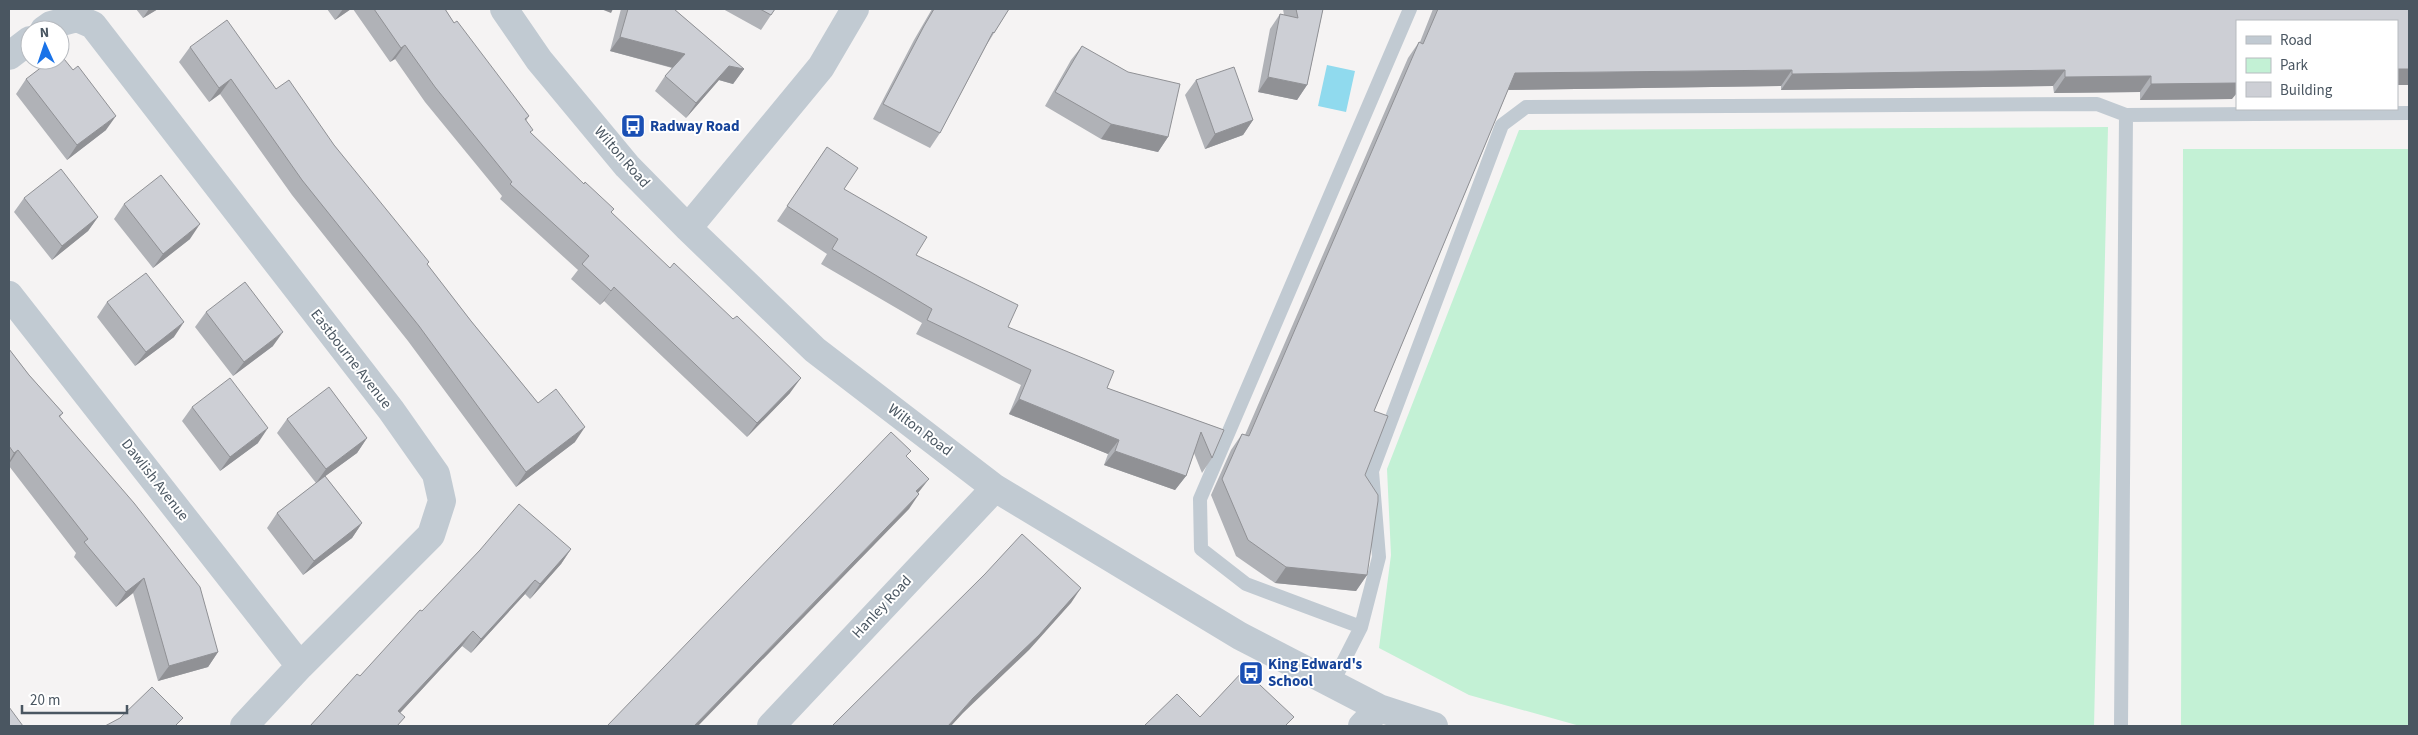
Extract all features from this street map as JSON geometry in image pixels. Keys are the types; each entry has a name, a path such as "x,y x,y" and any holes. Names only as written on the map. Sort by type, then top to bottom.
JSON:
{"street":[{"name":"Wilton Road","path":"504,9 539,60 612,148 688,228 815,350 995,488 1240,636 1332,684 1371,717 1434,726"},
{"path":"688,228 820,67 855,9"},
{"name":"Eastbourne Avenue","path":"70,20 77,18 93,25 391,410 436,474 442,501 431,535 300,666 244,726"},
{"path":"9,56 20,48"},
{"name":"Dawlish Avenue","path":"9,295 300,666"},
{"name":"Hanley Road","path":"770,726 995,488"}],"lane":[{"path":"1361,627 1246,584 1201,549 1200,499 1410,9"},
{"path":"1332,684 1361,627 1379,557 1372,471 1502,124 1526,108 2097,104 2126,115 2409,113"},
{"path":"2121,726 2126,115"}],"green space":[{"path":"2108,127 2094,726 1580,726 1469,695 1379,648 1391,555 1387,469 1519,130"},
{"path":"2183,149 2409,149 2409,726 2181,726"}],"water":[{"path":"1327,65 1355,71 1346,112 1318,106"}],"building":[{"path":"374,9 445,9 454,23 457,21 529,116 525,119 533,130 530,132 584,184 585,182 614,209 611,212 670,268 674,263 733,319 737,316 801,378 757,423 614,287 611,291 582,264 589,256 510,184 512,182 435,87 405,45 401,48"},
{"path":"628,9 674,9 744,69 729,66 696,103 665,76 685,54 620,37"},
{"path":"760,9 775,9 771,15"},
{"path":"934,9 1009,9 993,32 940,133 883,104"},
{"path":"1296,9 1323,9 1307,85 1268,77 1280,14 1298,18"},
{"path":"1438,9 2409,9 2409,69 2398,69 2398,20 2236,20 2236,83 2151,84 2151,76 2065,77 2065,70 1792,74 1792,70 1515,73 1374,411 1388,416 1365,475 1378,495 1367,575 1286,567 1248,540 1222,479 1242,434 1249,436 1419,42 1423,44"},
{"path":"227,20 276,89 289,80 334,145 429,262 427,264 471,321 538,403 556,389 585,427 526,472 419,326 302,180 231,79 219,88 190,47"},
{"path":"1082,46 1128,72 1180,84 1168,137 1111,124 1055,92"},
{"path":"70,66 73,70 78,66 116,116 77,145 26,79 38,70 70,70"},
{"path":"1234,67 1253,120 1215,134 1196,80"},
{"path":"827,147 858,168 844,189 927,237 916,255 1018,305 1008,327 1114,371 1107,388 1224,430 1212,458 1201,432 1186,476 1115,451 1119,440 1019,399 1031,370 927,320 932,309 832,249 838,239 787,206"},
{"path":"61,169 98,217 62,246 24,198"},
{"path":"161,175 200,224 163,254 124,204"},
{"path":"146,273 184,322 146,352 107,302"},
{"path":"245,282 283,332 244,362 206,312"},
{"path":"9,349 63,413 59,416 134,503 200,587 218,652 169,666 144,578 126,592 84,542 88,539 18,450 14,453 9,446"},
{"path":"230,378 268,428 230,457 192,407"},
{"path":"329,387 367,438 326,469 287,419"},
{"path":"891,432 911,451 906,456 929,479 916,491 919,494 694,726 607,726"},
{"path":"325,476 362,523 314,561 277,513"},
{"path":"519,504 571,549 540,584 535,580 481,639 473,631 398,711 405,717 397,726 310,726 357,674 360,676 420,610 422,611 480,550"},
{"path":"1022,534 1081,588 1039,635 973,698 948,726 832,726 985,574"},
{"path":"1244,670 1294,717 1285,726 1144,726 1177,694 1200,717"},
{"path":"152,687 183,718 175,726 105,726 120,718"},
{"path":"9,707 23,726 9,726"}],"place":[{"name":"Radway Road","path":"633,126"},
{"name":"King Edward's School","path":"1251,673"}]}
